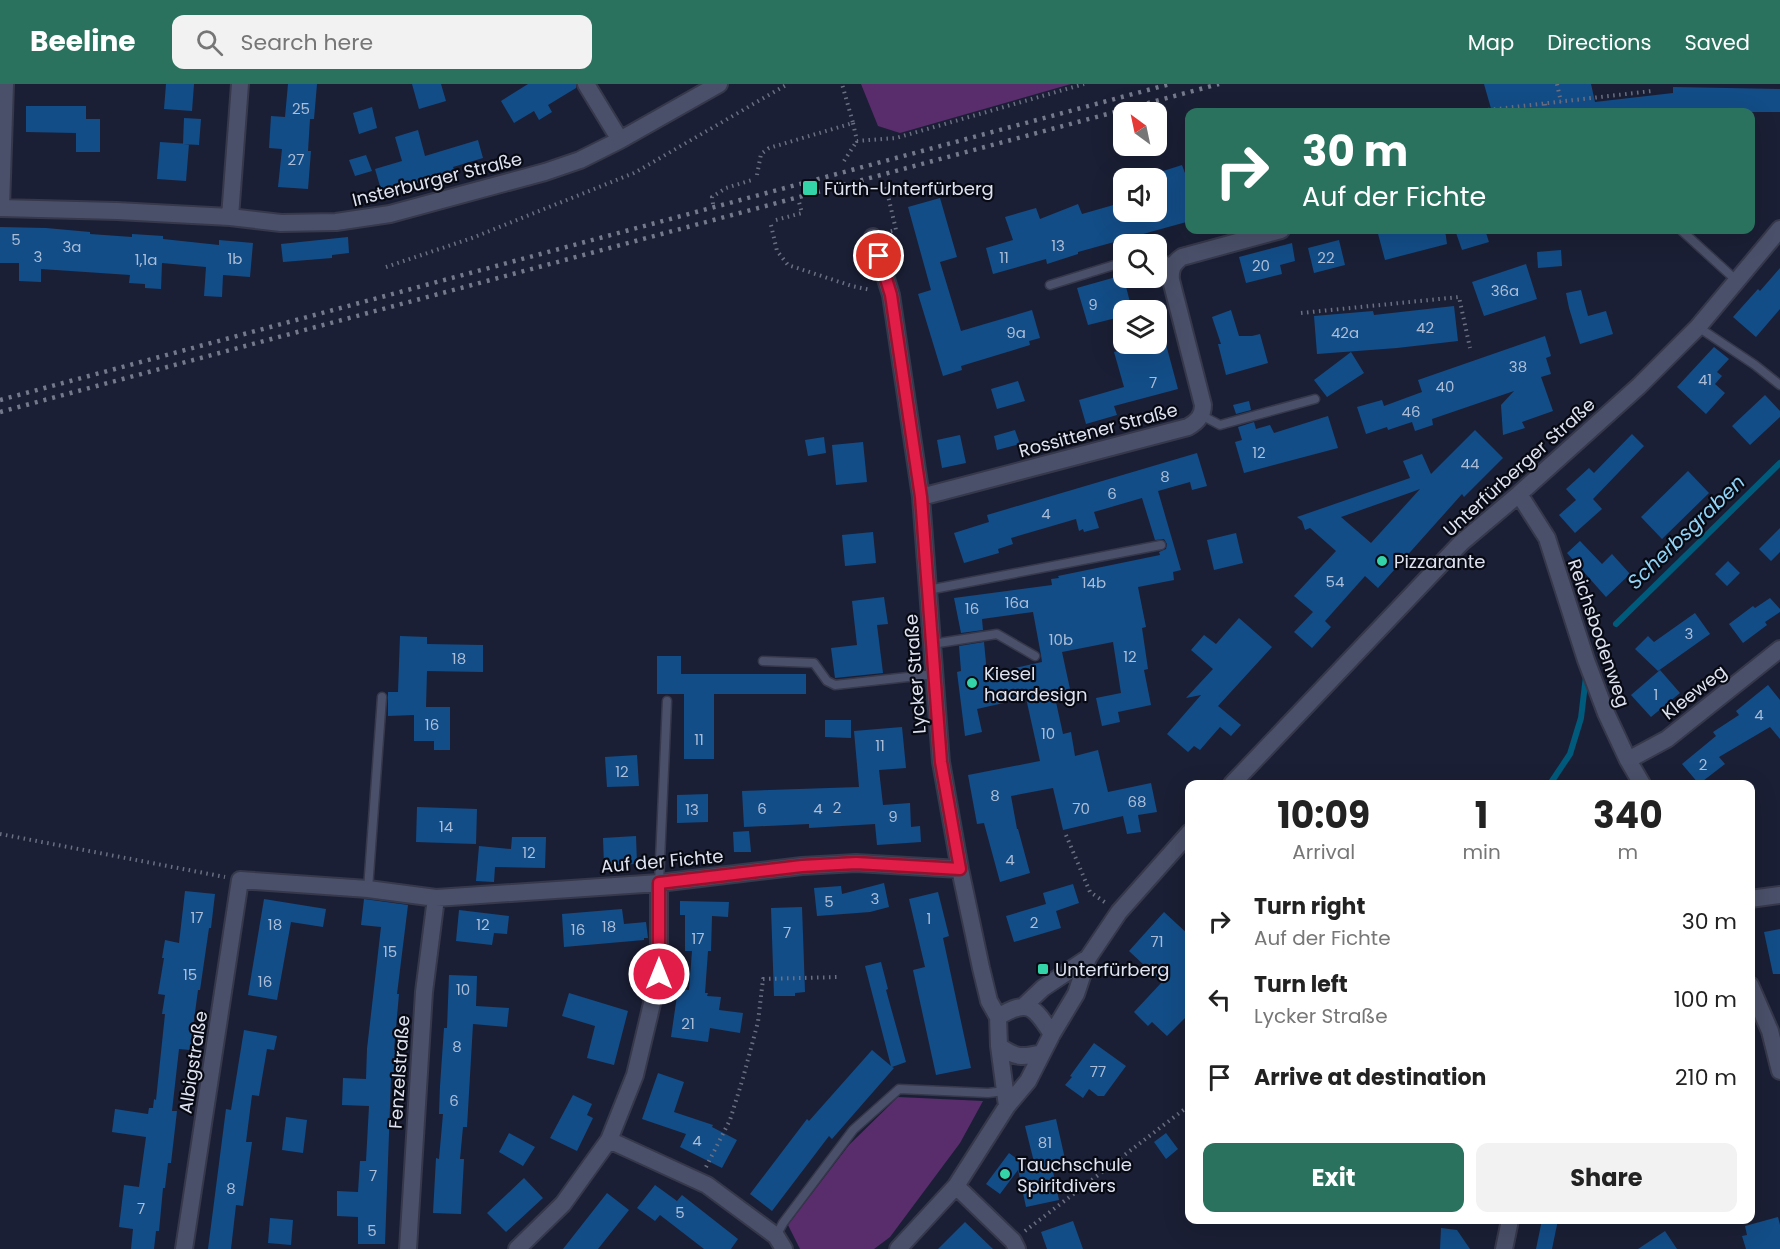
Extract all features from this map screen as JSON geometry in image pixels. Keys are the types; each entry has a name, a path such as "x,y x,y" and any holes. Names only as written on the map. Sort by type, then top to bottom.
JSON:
{"street":[{"path":"1,208 5,84"},
{"path":"230,218 240,84"},
{"path":"586,84 620,140"},
{"name":"Insterburger Straße","path":"1,208 117,211 281,222 336,222 390,214 545,172 580,160 719,84"},
{"name":"Unterfürberger Straße","path":"1236,780 1461,543 1639,386 1698,327 1780,229"},
{"path":"1173,265 1182,257 1266,234"},
{"name":"Lycker Straße","path":"873,237 891,295 921,497 941,762 960,869 989,1001 998,1017 999,1046 1006,1098"},
{"name":"Rossittener Straße","path":"921,497 1188,427 1202,416 1203,400 1171,280 1173,265"},
{"name":"Reichsbodenweg","path":"1519,494 1546,538 1606,713 1640,780"},
{"name":"Kleeweg","path":"1628,760 1666,739 1780,649"},
{"path":"898,1249 956,1186 1006,1098 1028,1081 1076,994 1088,958 1119,912 1185,838"},
{"name":"Auf der Fichte","path":"240,880 368,889 436,898 659,883 802,866 856,863 960,869"},
{"name":"Albigstraße","path":"184,1249 240,880"},
{"path":"517,1249 563,1204 609,1140 635,1076 659,974 659,883"},
{"path":"1755,898 1780,895"},
{"name":"Fenzelstraße","path":"408,1249 424,992 436,898"},
{"path":"998,1017 1009,1010 1024,1006 1043,988 1088,958"},
{"path":"1755,996 1770,1031 1780,1071"},
{"path":"1024,1006 1033,1009 1052,1034"},
{"path":"999,1046 1010,1054 1023,1057 1042,1053"},
{"path":"609,1140 707,1185 780,1243"},
{"path":"956,1186 1015,1245"},
{"path":"1504,1249 1509,1224"}],"lane":[{"path":"1685,234 1737,281"},
{"path":"1167,261 1173,265"},
{"path":"1050,285 1113,265"},
{"path":"1698,327 1755,365 1780,385"},
{"path":"1202,416 1220,425 1315,399"},
{"path":"928,590 1161,545"},
{"path":"932,644 997,634 1035,656"},
{"path":"763,661 814,663 826,681 835,685 934,674"},
{"path":"368,889 382,697"},
{"path":"659,883 667,701"},
{"path":"780,1243 783,1222 854,1130 899,1089 988,1093 1006,1098"}],"path":[{"path":"386,267 472,238 633,173 788,84"},
{"path":"842,84 857,141 844,161"},
{"path":"857,141 896,138 1084,84"},
{"path":"1557,84 1561,102"},
{"path":"1507,108 1652,91"},
{"path":"1545,104 1546,108"},
{"path":"757,174 761,154 769,148 853,123"},
{"path":"713,204 712,197 726,188 752,180"},
{"path":"873,237 896,230 886,187"},
{"path":"776,220 802,213 799,202"},
{"path":"771,225 777,251 788,265 852,286 891,295"},
{"path":"1301,313 1460,297 1470,348"},
{"path":"0,834 240,880"},
{"path":"1066,835 1090,892 1119,912"},
{"path":"699,1181 730,1120 758,1022 763,979 839,977"},
{"path":"1015,1245 1185,1108"}],"shaded area":[{"path":"861,84 1071,84 900,133 878,126"},
{"path":"898,1097 983,1101 960,1143 890,1237 874,1249 800,1249 788,1225 849,1145"}],"building":[{"path":"166,84 194,84 192,111 164,109"},
{"path":"288,84 317,84 314,119 310,119 308,151 311,151 308,189 278,187 282,149 269,148 271,116 285,117"},
{"path":"412,84 441,84 446,101 419,109"},
{"path":"528,84 576,84 576,88 548,105 552,112 539,120 534,111 514,123 501,101"},
{"path":"1484,84 1591,84 1595,102 1673,93 1673,87 1780,89 1780,112 1755,112 1755,108 1491,108"},
{"path":"26,106 86,106 86,119 100,119 100,152 76,152 76,133 26,132"},
{"path":"372,107 377,128 359,134 353,113"},
{"path":"184,118 201,119 199,145 183,144"},
{"path":"418,130 425,156 478,140 483,158 453,167 455,172 382,193 375,169 402,161 395,137"},
{"path":"160,142 189,144 186,181 157,179"},
{"path":"366,155 372,171 355,176 349,160"},
{"path":"1182,165 1185,173 1185,222 1143,234 1113,234 1113,242 1078,252 1078,254 1047,264 1046,259 993,274 986,248 1013,240 1005,217 1036,208 1040,219 1078,204 1082,214 1113,205 1113,222 1167,222 1167,170"},
{"path":"940,198 957,257 940,262 961,331 1032,310 1040,338 1029,341 1030,345 961,366 962,370 943,376 918,294 931,290 908,207"},
{"path":"0,227 46,228 132,237 132,234 163,236 163,239 219,245 219,240 253,243 250,277 223,275 222,297 204,296 206,267 162,263 161,289 145,288 145,284 129,283 130,275 41,269 41,282 19,281 19,263 0,263"},
{"path":"1378,234 1446,234 1447,244 1385,260"},
{"path":"1456,234 1486,234 1489,242 1462,250"},
{"path":"348,237 349,253 332,255 332,258 283,262 281,244"},
{"path":"1339,240 1345,265 1314,273 1308,248"},
{"path":"1292,243 1295,261 1280,265 1282,274 1246,283 1239,257"},
{"path":"1561,250 1562,266 1538,268 1537,252"},
{"path":"1526,264 1537,299 1484,316 1472,282"},
{"path":"1780,268 1780,309 1756,337 1733,317"},
{"path":"1113,278 1113,288 1126,288 1129,300 1113,300 1113,319 1088,325 1077,288"},
{"path":"1581,290 1588,316 1606,311 1613,334 1580,344 1566,293"},
{"path":"1454,306 1458,341 1317,354 1314,316 1373,311 1374,315"},
{"path":"1231,310 1239,336 1260,334 1268,363 1226,375 1218,344 1221,344 1212,317"},
{"path":"1545,336 1551,356 1546,358 1551,374 1541,377 1553,411 1522,422 1525,428 1503,435 1501,405 1514,391 1432,419 1433,425 1415,431 1412,422 1366,434 1357,407 1382,400 1384,406 1422,392 1418,380"},
{"path":"1714,347 1729,359 1717,372 1722,376 1715,384 1725,393 1706,414 1677,387"},
{"path":"1167,348 1178,389 1114,406 1117,415 1086,424 1079,400 1124,387 1115,354 1167,354"},
{"path":"1351,352 1364,373 1327,397 1314,380"},
{"path":"1018,381 1025,401 997,409 991,389"},
{"path":"1765,395 1780,411 1780,417 1750,445 1732,426"},
{"path":"1249,401 1251,410 1236,414 1233,405"},
{"path":"1328,416 1338,448 1244,473 1235,442 1242,440 1238,427 1254,422 1256,429 1270,425 1274,433"},
{"path":"1015,430 1020,444 997,450 994,436"},
{"path":"1475,430 1503,458 1464,497 1462,494 1378,588 1365,576 1325,621 1331,627 1312,648 1294,632 1313,612 1294,596 1336,551 1310,528 1305,530 1302,521 1297,517 1410,478 1403,461 1422,454 1431,474","holes":["1420,489 1371,543 1341,517"]},
{"path":"1632,434 1644,446 1593,499 1602,509 1575,533 1559,515 1576,500 1566,489 1589,468 1594,473"},
{"path":"960,435 966,463 942,468 937,440"},
{"path":"824,437 826,453 808,456 805,440"},
{"path":"863,442 867,482 836,485 832,445"},
{"path":"1197,453 1207,486 1192,490 1190,482 1158,491 1181,570 1173,572 1174,580 1138,587 1146,627 1142,628 1148,669 1144,670 1151,705 1118,712 1120,722 1102,726 1096,698 1121,693 1113,642 1062,652 1070,689 1054,693 1063,734 1071,732 1075,756 1098,750 1108,792 1151,783 1157,812 1138,815 1141,832 1127,834 1123,816 1063,830 1053,788 1011,796 1017,829 1030,873 1000,882 984,823 977,824 968,775 1040,761 1026,698 977,709 982,732 965,736 957,672 961,671 959,646 984,642 987,674 1042,662 1041,655 1033,612 982,619 983,630 961,633 954,598 1052,585 1051,579 1059,578 1058,576 1160,555 1159,552 1166,549 1167,544 1164,539 1155,540 1142,498 1094,512 1099,528 1079,531 1076,519 1011,538 1013,544 998,549 999,553 964,563 954,533 989,522 987,515"},
{"path":"1688,471 1709,493 1662,539 1641,517"},
{"path":"1780,528 1780,552 1771,561 1759,549"},
{"path":"873,532 876,563 845,566 842,535"},
{"path":"1236,533 1243,563 1214,570 1207,540"},
{"path":"1580,541 1602,564 1612,554 1630,574 1606,597 1567,553"},
{"path":"1728,561 1740,573 1727,586 1715,574"},
{"path":"884,597 888,624 877,625 883,673 835,678 831,648 857,645 852,601"},
{"path":"1770,598 1780,612 1765,622 1767,625 1743,643 1729,624 1753,606 1755,608"},
{"path":"1695,613 1710,634 1658,671 1635,649 1648,636 1654,642"},
{"path":"1239,618 1272,647 1218,706 1241,725 1231,736 1220,727 1200,750 1194,746 1188,752 1167,734 1201,695 1186,698 1213,669 1191,650 1204,635 1216,644"},
{"path":"400,636 427,637 427,644 483,645 483,672 427,671 426,707 450,707 450,750 434,750 434,741 414,741 414,715 388,716 388,692 398,692"},
{"path":"657,656 681,656 681,674 806,674 806,694 714,694 714,759 684,759 684,694 657,694"},
{"path":"1660,670 1680,693 1651,717 1631,695"},
{"path":"1768,685 1780,700 1780,739 1770,727 1719,757 1725,764 1704,780 1696,780 1682,764 1716,736 1713,732 1739,715 1736,711"},
{"path":"825,720 851,720 851,738 825,737"},
{"path":"902,727 906,768 879,770 883,805 910,803 911,827 920,826 921,842 877,845 875,824 809,828 809,824 744,827 742,791 859,787 854,731"},
{"path":"637,755 639,786 607,787 605,757"},
{"path":"708,794 708,822 677,823 677,795"},
{"path":"417,807 477,809 476,844 416,842"},
{"path":"749,831 751,852 734,852 733,832"},
{"path":"636,836 637,864 604,865 603,838"},
{"path":"512,837 546,837 545,868 495,867 494,882 476,881 479,846 511,849"},
{"path":"884,883 889,907 870,912 817,916 814,888 841,886 842,894"},
{"path":"1073,884 1079,903 1056,911 1061,928 1014,942 1006,916 1046,904 1043,893"},
{"path":"185,891 215,894 211,928 209,928 200,990 198,990 190,1050 179,1049 172,1111 177,1111 171,1163 168,1163 165,1188 163,1188 159,1231 156,1231 154,1249 131,1249 133,1229 119,1227 124,1185 139,1187 146,1137 112,1132 115,1109 148,1114 149,1108 153,1108 154,1099 156,1100 165,1014 162,1014 165,995 158,994 164,958 162,958 165,940 179,943"},
{"path":"938,892 949,936 943,938 971,1068 936,1075 913,970 925,967 909,899"},
{"path":"264,899 326,909 323,927 291,922 277,1000 248,995"},
{"path":"364,899 408,905 397,994 399,994 394,1078 391,1078 385,1244 358,1244 358,1217 337,1216 337,1191 358,1192 360,1161 366,1161 369,1106 342,1105 343,1078 366,1079 367,1049 381,927 361,925"},
{"path":"680,901 729,902 728,917 712,916 711,951 708,951 705,993 708,993 707,996 721,997 719,1010 743,1013 740,1033 710,1028 708,1042 671,1037 678,989 689,990 692,951 685,951 685,915 680,915"},
{"path":"802,907 805,992 795,993 795,996 774,996 771,908"},
{"path":"622,909 624,924 646,922 648,938 564,947 562,914"},
{"path":"459,910 509,916 507,934 494,933 492,945 456,941"},
{"path":"1164,912 1185,931 1185,1018 1167,1036 1152,1022 1148,1026 1134,1012 1162,982 1129,951"},
{"path":"1780,929 1780,974 1773,974 1764,932"},
{"path":"881,962 888,989 886,990 906,1062 892,1067 894,1068 832,1139 829,1136 772,1211 750,1194 807,1119 809,1121 872,1050 891,1066 865,966"},
{"path":"449,975 477,976 476,1006 509,1008 507,1027 473,1024 467,1127 463,1127 460,1159 464,1159 461,1214 433,1213 436,1158 439,1159 443,1114 439,1114 440,1086 444,1028 447,1028"},
{"path":"569,993 628,1011 614,1065 587,1058 595,1026 562,1016"},
{"path":"244,1030 277,1036 274,1050 267,1049 259,1096 252,1095 246,1142 252,1142 243,1206 236,1205 231,1249 208,1249 226,1109 231,1110"},
{"path":"1094,1043 1126,1066 1104,1096 1098,1096 1089,1089 1083,1098 1065,1085"},
{"path":"658,1073 684,1082 674,1112 713,1125 712,1127 737,1140 722,1168 680,1147 686,1134 642,1119"},
{"path":"573,1095 592,1104 587,1115 593,1118 577,1151 550,1138"},
{"path":"286,1117 307,1120 303,1153 282,1150"},
{"path":"1056,1119 1065,1159 1051,1162 1059,1200 1026,1207 1018,1170 1000,1194 986,1184 1009,1153 1037,1174 1025,1126"},
{"path":"509,1133 535,1147 523,1166 499,1152"},
{"path":"1166,1133 1178,1149 1166,1159 1154,1142"},
{"path":"524,1178 543,1198 506,1232 487,1213"},
{"path":"655,1185 677,1201 682,1195 738,1239 731,1249 704,1249 660,1215 655,1221 637,1208"},
{"path":"607,1193 629,1210 598,1249 563,1249"},
{"path":"1778,1217 1780,1249 1746,1249 1742,1236 1747,1235 1745,1226"},
{"path":"270,1218 293,1220 291,1245 268,1243"},
{"path":"1073,1221 1083,1249 1047,1249 1041,1232"},
{"path":"965,1222 993,1249 938,1249"},
{"path":"1541,1224 1557,1224 1552,1249 1536,1249"},
{"path":"1441,1228 1457,1230 1470,1249 1440,1249"},
{"path":"1665,1231 1677,1249 1638,1249"}],"waterway":[{"name":"Scherbsgraben","path":"1616,624 1780,463"},
{"name":"Scherbsgraben","path":"1553,780 1570,754 1581,718 1586,676"}],"railway":[{"path":"0,400 1170,84"},
{"path":"0,412 1219,84"}],"place":[{"name":"Fürth-Unterfürberg","path":"810,188"},
{"name":"Pizzarante","path":"1382,561"},
{"name":"Kiesel haardesign","path":"972,683"},
{"name":"Unterfürberg","path":"1043,969"},
{"name":"Tauchschule Spiritdivers","path":"1005,1174"}],"route":[{"path":"659,974 659,883 802,866 856,863 960,869 941,762 921,497 891,295 879,256"}]}
